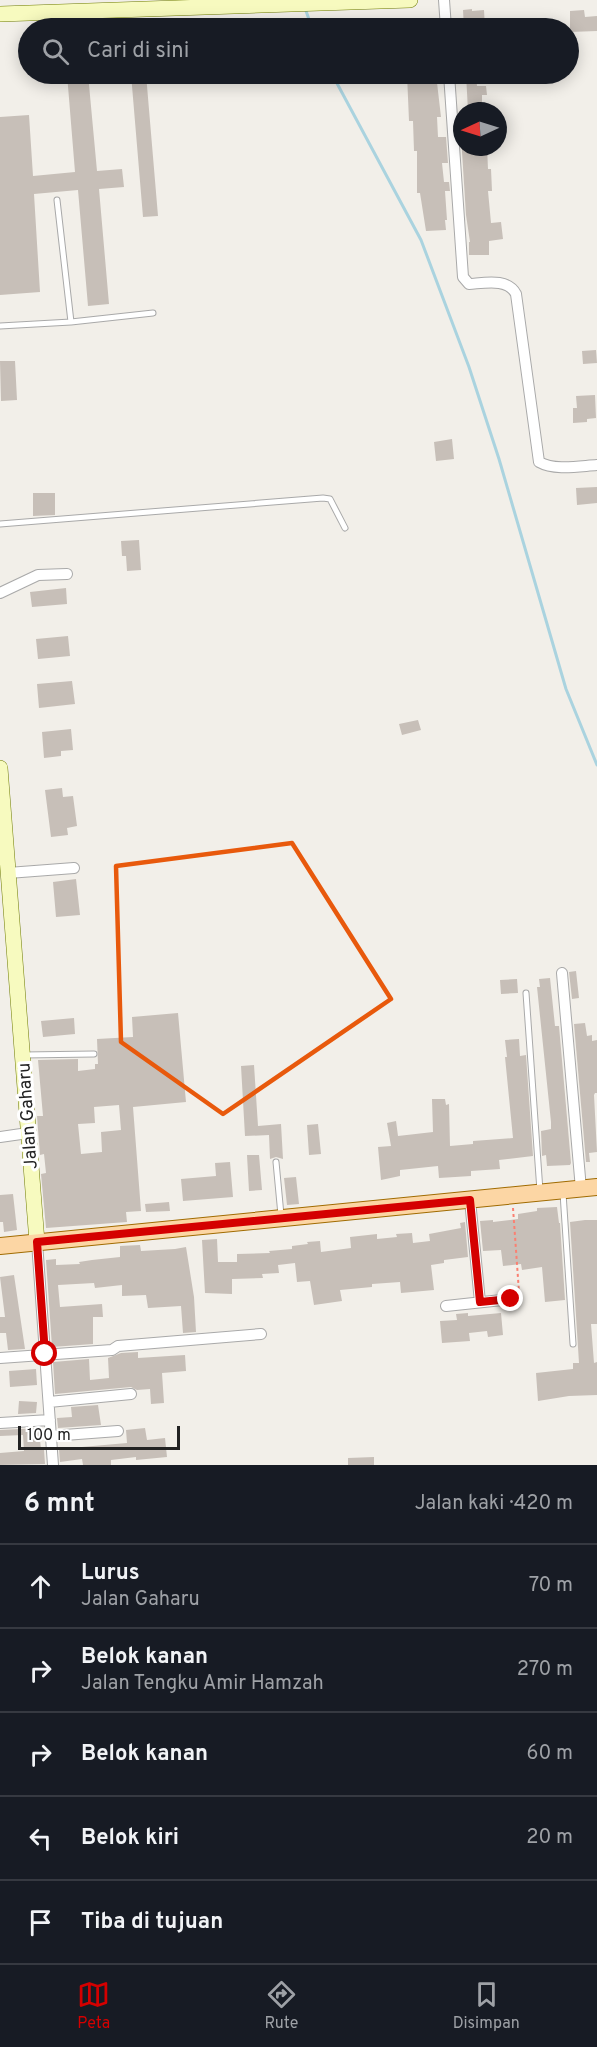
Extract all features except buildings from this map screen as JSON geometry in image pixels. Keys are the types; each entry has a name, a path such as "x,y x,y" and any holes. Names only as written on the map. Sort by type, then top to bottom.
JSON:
{"main road":[{"path":"0,1246 589,1188"}],"street":[{"path":"0,14 410,0"},
{"path":"444,0 445,18"},
{"path":"450,84 462,277 469,284 509,285 516,294 539,462 545,466 597,465"},
{"path":"0,593 38,575 68,574"},
{"name":"Jalan Gaharu","path":"0,768 53,1465"},
{"path":"8,873 74,868"},
{"path":"562,973 589,1188"},
{"path":"0,1137 28,1133"},
{"path":"470,1200 480,1302"},
{"path":"446,1306 511,1299"},
{"path":"0,1358 112,1350 118,1346 261,1334"},
{"path":"49,1402 131,1394"},
{"path":"0,1423 50,1420"},
{"path":"51,1436 118,1431"}],"lane":[{"path":"57,200 71,322"},
{"path":"0,326 71,322 153,313"},
{"path":"0,524 323,498 330,499 345,528"},
{"path":"526,993 540,1193"},
{"path":"22,1055 94,1054"},
{"path":"276,1162 281,1217"},
{"path":"563,1191 573,1344"}],"path":[{"path":"511,1299 516,1298 519,1294 512,1196"}],"highlighted area":[{"path":"292,843 391,999 223,1114 121,1042 116,866"}],"waterway":[{"path":"305,8 308,18"},
{"path":"337,84 421,240 469,367 499,459 566,689 597,765"}],"route":[{"path":"45,1354 37,1242 470,1200 480,1302 511,1299"}]}
